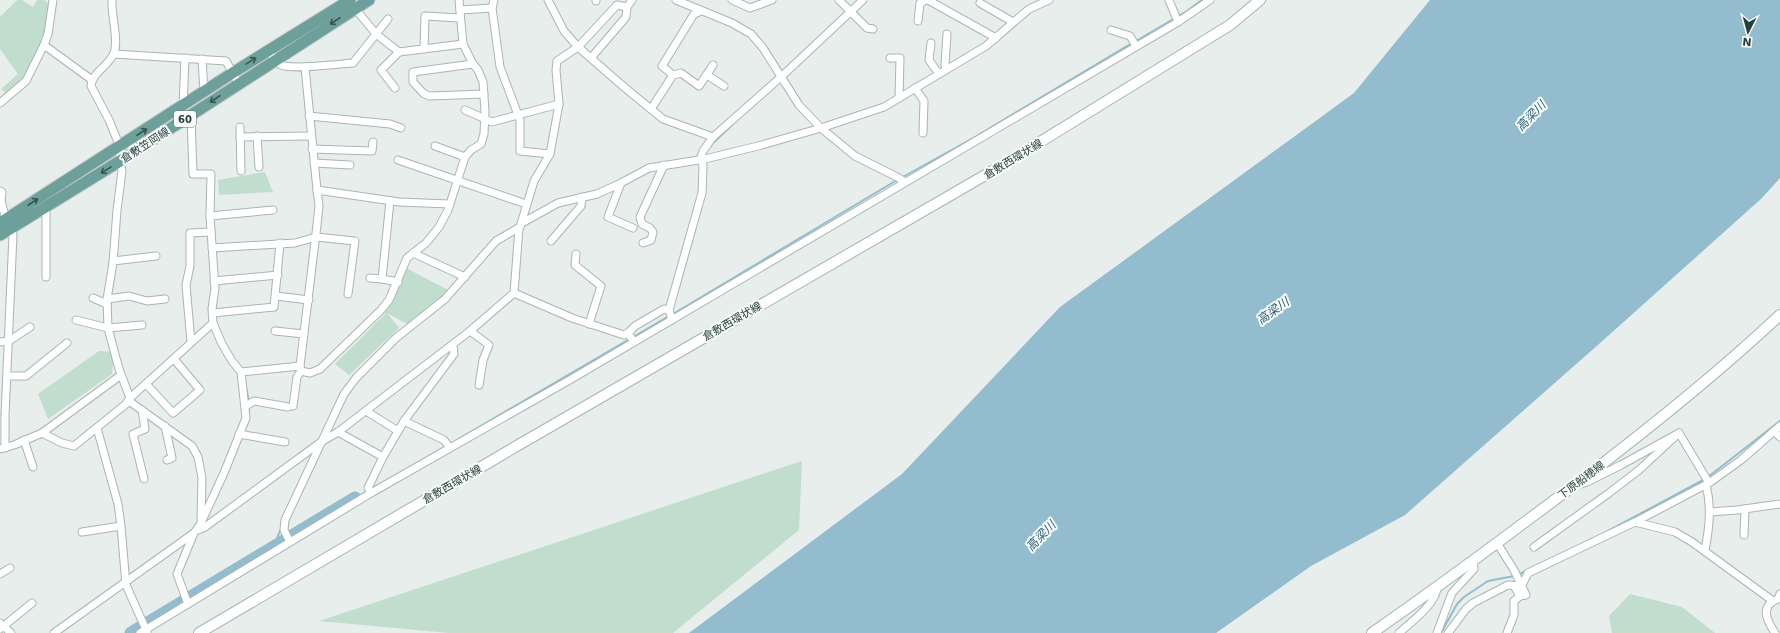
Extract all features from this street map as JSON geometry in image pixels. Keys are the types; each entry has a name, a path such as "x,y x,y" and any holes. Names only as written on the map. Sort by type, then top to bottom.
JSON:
{"main road":[{"name":"倉敷笠岡線","path":"0,235 6,224 234,72 350,2 368,0"},
{"name":"倉敷西環状線","path":"199,633 590,403 1001,166 1230,25 1260,0"},
{"name":"倉敷笠岡線","path":"6,224 46,207 120,161 275,60 350,2"},
{"name":"下原船穂線","path":"1372,633 1437,588 1656,423 1749,344 1780,315"}],"street":[{"path":"0,103 26,81 48,34 52,0"},
{"path":"112,0 115,44 114,54 92,80 91,86 109,120 120,147 122,171 116,210 113,261 107,301 108,328 129,399 192,446 198,457 202,478 197,530"},
{"path":"241,372 301,368 310,373 320,369 381,310 389,300 398,282 405,262 413,253 426,243 439,227 450,204 465,157 471,150 481,144 484,134 485,120 483,82 463,44 459,0"},
{"path":"548,0 564,32 578,47 663,119 713,137"},
{"path":"591,58 626,17 627,7 632,0"},
{"path":"676,0 732,23 751,34 763,48 799,105 821,128 855,156 902,180"},
{"path":"732,0 750,8 772,0"},
{"path":"839,0 866,28 873,29"},
{"path":"670,315 702,193 703,166 701,159 703,152 713,137 782,79 863,0"},
{"path":"918,22 920,2 927,0 996,38"},
{"path":"289,539 284,530 285,520 349,386 396,338 445,298 463,276 496,241 558,204 582,199 620,185 649,168 664,167 705,159 762,145 884,108 946,69 970,56 996,38 1029,9 1049,0"},
{"path":"1168,0 1177,19"},
{"path":"140,633 145,628 187,601 370,491 1210,0"},
{"path":"350,2 376,34 399,52"},
{"path":"980,3 1013,22"},
{"path":"460,10 493,4 500,67 517,116 520,120 520,151 550,154"},
{"path":"54,633 126,585 197,530 205,527 321,442 338,432 453,345 514,293 521,226 526,204 534,181 550,154 559,104 556,70 557,61 578,47 617,5 627,7"},
{"path":"674,75 662,66 694,14 701,11"},
{"path":"424,49 425,16 460,18"},
{"path":"269,50 275,60 282,66 305,67 353,63 388,20"},
{"path":"1111,30 1130,36 1135,44"},
{"path":"946,69 947,34"},
{"path":"931,43 929,60 939,74"},
{"path":"395,88 381,70 399,52 463,44"},
{"path":"44,45 92,80"},
{"path":"114,54 226,61 234,72 239,84"},
{"path":"183,106 185,58"},
{"path":"890,58 900,58 899,98"},
{"path":"202,60 204,92"},
{"path":"473,64 414,72 414,82 423,93 429,96 484,94"},
{"path":"651,109 674,75 681,73 699,86 713,65"},
{"path":"248,405 254,402 291,406 297,378 301,368 319,206 316,190 305,67"},
{"path":"706,75 724,86"},
{"path":"916,88 924,101 923,133"},
{"path":"464,110 492,122 559,104"},
{"path":"187,601 177,574 242,435 248,405 241,372 232,361 222,344 213,323 214,281 210,216 211,174 193,174 191,115"},
{"path":"309,116 390,124 401,128"},
{"path":"240,127 241,171"},
{"path":"257,136 259,167"},
{"path":"240,137 311,136"},
{"path":"312,148 372,151 373,142"},
{"path":"435,146 465,157"},
{"path":"398,160 526,204"},
{"path":"314,163 350,165"},
{"path":"643,243 651,240 653,232 650,228 642,224 640,217 664,167"},
{"path":"620,185 608,218 632,228"},
{"path":"0,190 2,192 1,200 6,224 13,236 9,341 3,394 3,448 42,433 76,406 121,375"},
{"path":"316,190 390,201 450,204"},
{"path":"551,241 581,206 582,199"},
{"path":"382,279 390,201"},
{"path":"46,207 46,277"},
{"path":"210,216 274,210"},
{"path":"191,342 186,285 190,266 190,233 211,232"},
{"path":"212,248 294,243 316,237 356,241 348,294"},
{"path":"213,313 274,307 280,243"},
{"path":"413,253 463,276"},
{"path":"576,254 575,266 601,286 589,324"},
{"path":"113,261 156,256"},
{"path":"214,281 278,275"},
{"path":"370,278 398,282"},
{"path":"514,293 589,324 631,338"},
{"path":"93,298 107,301 129,296 147,301 165,299"},
{"path":"276,296 309,300"},
{"path":"631,338 635,326 664,309 670,315"},
{"path":"76,320 108,328 142,325"},
{"path":"42,433 62,443 74,446 97,428 174,360 191,342 213,323"},
{"path":"0,342 9,341 30,328"},
{"path":"275,331 304,334"},
{"path":"470,331 489,345 483,360 479,384"},
{"path":"5,375 26,376 67,343"},
{"path":"370,491 382,457 404,421 454,354 453,345"},
{"path":"146,384 173,413 200,390 174,360"},
{"path":"142,410 145,429 133,434 144,480"},
{"path":"366,411 398,431"},
{"path":"404,421 449,446"},
{"path":"165,426 172,458 167,460"},
{"path":"97,428 118,504 126,585 145,628"},
{"path":"1518,585 1528,573 1635,522 1707,481 1741,460 1777,429 1780,437"},
{"path":"338,432 382,457"},
{"path":"1574,486 1587,482 1679,432"},
{"path":"1679,432 1707,481 1710,499 1710,512 1705,551"},
{"path":"1534,547 1609,493 1638,470 1679,432"},
{"path":"242,435 285,442"},
{"path":"24,440 34,467"},
{"path":"1710,512 1780,504"},
{"path":"1744,535 1745,509"},
{"path":"1635,522 1675,532 1705,551 1773,601"},
{"path":"82,532 121,526"},
{"path":"1496,543 1514,570 1526,595 1520,596 1514,601 1514,615 1507,633"},
{"path":"1437,633 1452,593 1474,569 1473,560"},
{"path":"0,574 10,568"},
{"path":"1448,633 1466,609 1473,603 1510,584 1518,585"},
{"path":"1518,585 1520,596"},
{"path":"1399,633 1432,601 1437,593 1437,588"},
{"path":"1775,633 1766,620 1766,612 1773,601 1778,599 1780,594"},
{"path":"11,633 1,626 32,602"}],"green space":[{"path":"17,0 22,0 33,7 37,0 44,0 49,4 43,40 26,75 6,93 1,89 18,74 0,49 0,15 1,16"},
{"path":"265,172 273,192 219,195 218,180"},
{"path":"404,267 448,290 407,324 387,313 399,328 349,375 335,364 386,313 381,310"},
{"path":"99,351 114,352 112,374 48,419 38,394"},
{"path":"802,461 799,530 673,633 449,633 319,621"},
{"path":"1630,594 1682,607 1715,633 1612,633 1609,616"}],"water":[{"name":"高梁川","path":"1430,0 1780,0 1780,178 1762,198 1405,515 1311,566 1216,633 689,633 902,474 1060,307 1354,93"}],"waterway":[{"path":"1136,41 1187,11 1202,0"},
{"path":"901,178 975,137 1132,43"},
{"path":"711,145 733,124"},
{"path":"673,314 897,180"},
{"path":"436,302 445,294"},
{"path":"450,444 669,316"},
{"path":"290,370 296,370"},
{"path":"245,381 249,403"},
{"path":"249,407 249,420"},
{"path":"1708,477 1780,421"},
{"path":"391,478 446,446"},
{"path":"1608,531 1705,479"},
{"path":"355,498 368,491"},
{"path":"131,633 355,498"},
{"path":"274,546 282,526"},
{"path":"1518,575 1527,570"},
{"path":"1441,633 1457,604 1464,597 1488,581 1514,576"},
{"path":"60,633 85,615"}]}
